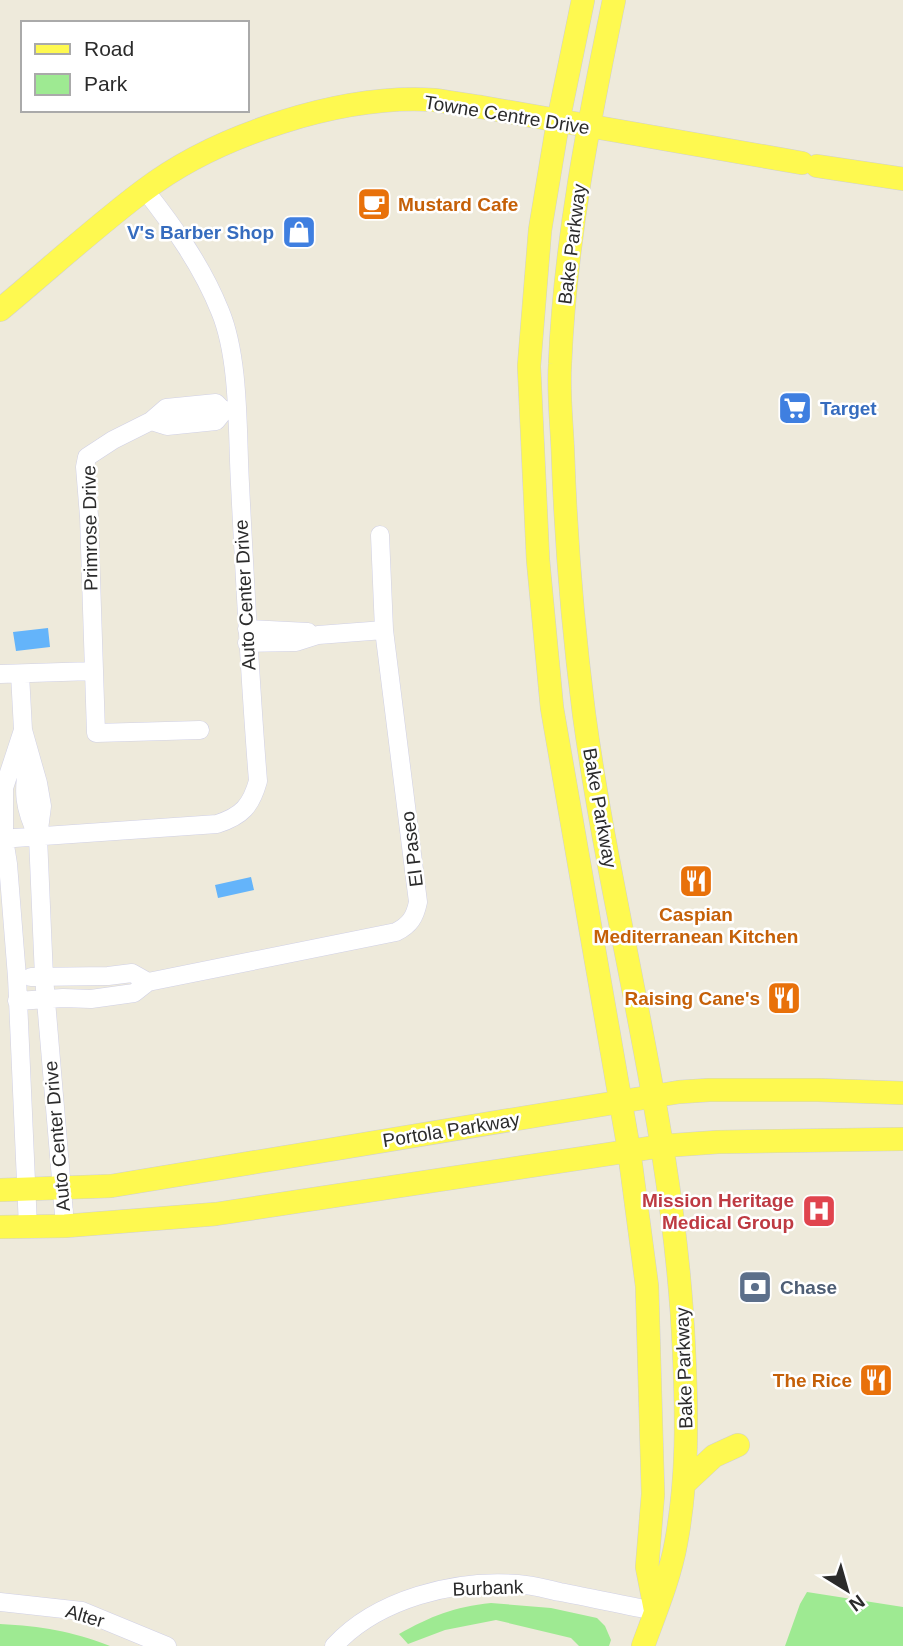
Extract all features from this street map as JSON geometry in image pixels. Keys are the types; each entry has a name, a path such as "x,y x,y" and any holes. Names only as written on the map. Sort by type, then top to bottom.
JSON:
{"main road":[{"name":"Bake Parkway","path":"583,0 558,122 540,230 529,366 538,559 552,708 629,1150 647,1286 653,1494 647,1567 655,1611"},
{"name":"Bake Parkway","path":"614,0 587,127 570,234 559,366 566,561 584,716 618,915 654,1097 681,1279 687,1430 684,1484 676,1546 643,1646"},
{"name":"Towne Centre Drive","path":"0,310 145,190 188,162 254,131 327,110 381,102 432,100 810,164 900,175"},
{"path":"538,559 558,616 568,686 584,716"},
{"name":"Portola Parkway","path":"0,1190 111,1186 709,1090 903,1093"},
{"path":"0,1227 65,1226 216,1214 662,1146 718,1142 903,1139"},
{"path":"647,1567 668,1522 671,1478 687,1430"},
{"path":"684,1484 713,1456 738,1445"}],"street":[{"name":"Auto Center Drive","path":"28,1227 17,977 8,864 2,839 217,824 230,820 243,810 253,799 258,781 230,411 229,338 221,312 192,256 172,224 145,190"},
{"name":"Primrose Drive","path":"200,730 96,733 85,467 87,457 151,421 167,426 216,421 230,411"},
{"name":"El Paseo","path":"17,1001 91,999 134,993 148,982 396,932 407,927 416,915 418,902 384,630 380,536"},
{"path":"247,636 301,630 318,635 384,630"},
{"path":"0,674 93,671"},
{"path":"20,674 23,730 41,806 38,837"},
{"path":"2,839 4,788 23,730"},
{"name":"Auto Center Drive","path":"38,837 45,1000 65,1226"},
{"name":"El Paseo","path":"17,977 108,976 132,973 148,982"},
{"name":"Burbank","path":"334,1646 359,1625 398,1604 441,1590 470,1586 517,1584 655,1611"},
{"name":"Alter","path":"0,1602 82,1611 167,1646"}],"green space":[{"path":"807,1592 903,1607 903,1646 785,1646"},
{"path":"491,1603 551,1608 597,1618 605,1626 611,1640 609,1646 579,1646 571,1638 496,1620 445,1630 408,1644 399,1634 443,1613"},
{"path":"0,1624 56,1630 110,1646 0,1646"}],"water":[{"path":"48,628 50,647 16,651 13,632"},
{"path":"251,877 254,890 218,898 215,885"}],"place":[{"name":"Mustard Cafe","path":"374,204"},
{"name":"V's Barber Shop","path":"299,232"},
{"name":"Target","path":"795,408"},
{"name":"Caspian Mediterranean Kitchen","path":"696,881"},
{"name":"Raising Cane's","path":"784,998"},
{"name":"Mission Heritage Medical Group","path":"819,1211"},
{"name":"Chase","path":"755,1287"},
{"name":"The Rice","path":"876,1380"}]}
